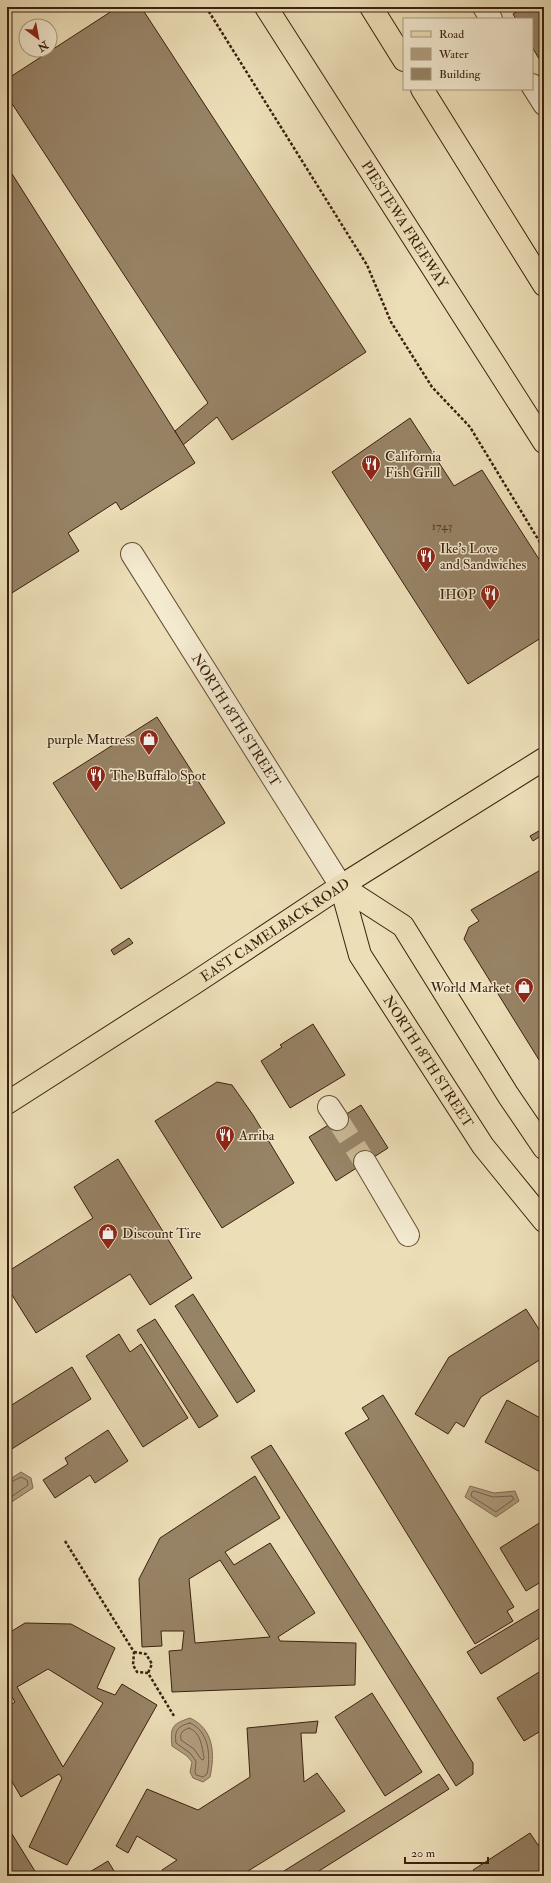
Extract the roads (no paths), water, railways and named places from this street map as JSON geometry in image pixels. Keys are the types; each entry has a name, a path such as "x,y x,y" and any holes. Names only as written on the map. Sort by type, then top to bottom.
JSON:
{"main road":[{"name":"PIESTEWA FREEWAY","path":"266,7 544,442"},
{"path":"371,7 403,58"},
{"path":"423,90 544,285"},
{"name":"EAST CAMELBACK ROAD","path":"7,1103 193,984 341,886 544,759"},
{"name":"NORTH 18TH STREET","path":"341,886 402,926 544,1148"},
{"name":"NORTH 18TH STREET","path":"341,886 360,954 483,1146 544,1221"}],"street":[{"path":"484,7 490,18"},
{"path":"533,87 544,104"},
{"name":"NORTH 18TH STREET","path":"132,554 341,886"},
{"path":"365,1162 408,1235"}],"water":[{"path":"21,1472 31,1478 33,1488 7,1505 7,1481"},
{"path":"470,1486 494,1493 515,1491 519,1501 496,1517 465,1497"},
{"path":"190,1718 204,1729 211,1743 212,1768 210,1777 203,1782 193,1778 190,1772 192,1762 187,1756 172,1746 172,1730 179,1722"}],"tunnel":[{"path":"337,1119 365,1162"}],"place":[{"name":"California Fish Grill","path":"371,481"},
{"name":"Ike's Love and Sandwiches","path":"426,573"},
{"name":"IHOP","path":"490,611"},
{"name":"purple Mattress","path":"149,756"},
{"name":"The Buffalo Spot","path":"96,792"},
{"name":"World Market","path":"524,1004"},
{"name":"Arriba","path":"225,1152"},
{"name":"Discount Tire","path":"108,1250"}]}
